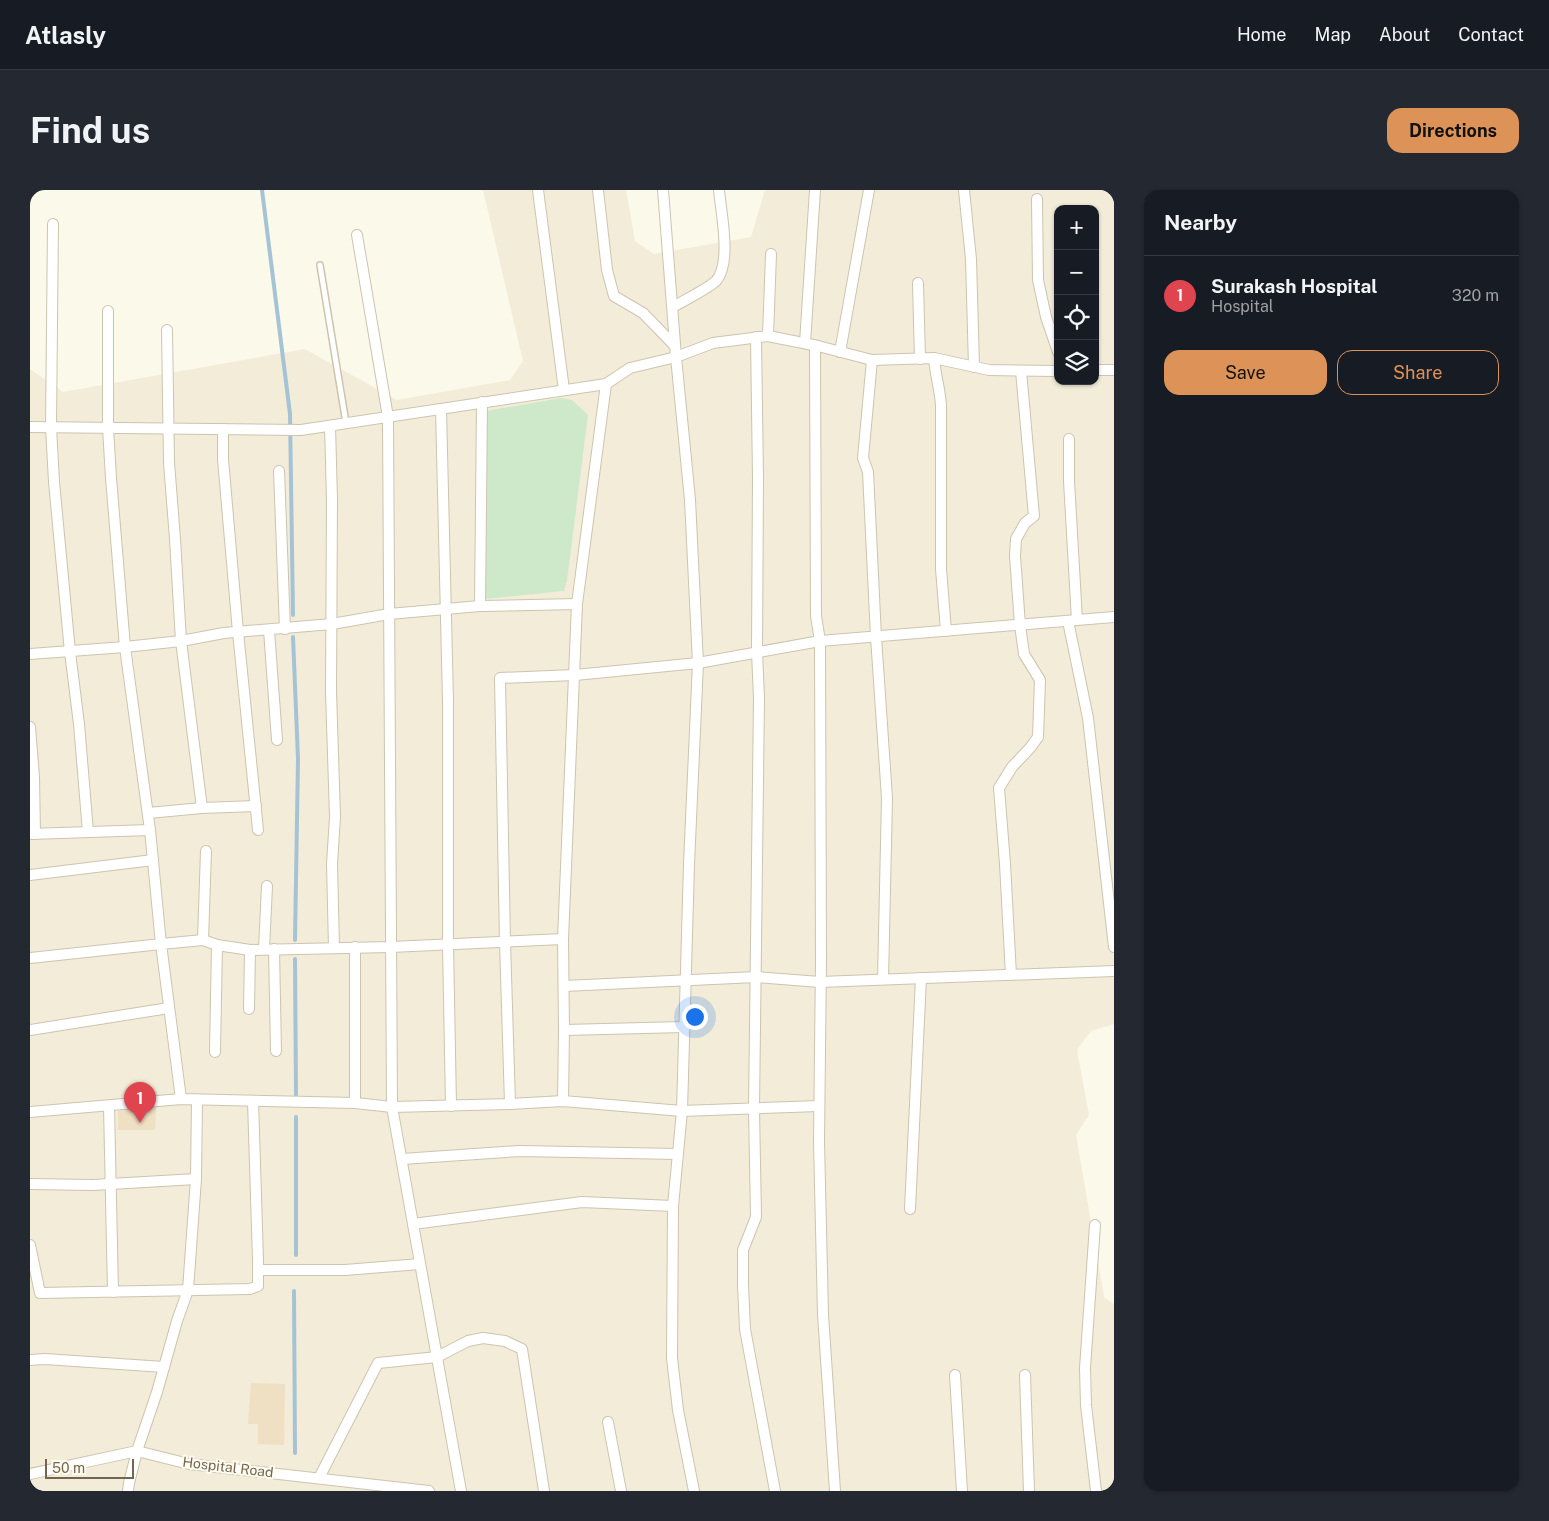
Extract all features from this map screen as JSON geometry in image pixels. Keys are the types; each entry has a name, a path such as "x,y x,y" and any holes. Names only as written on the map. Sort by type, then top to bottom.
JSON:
{"street":[{"path":"538,190 564,390"},
{"path":"598,190 607,270 614,296 643,313 675,346"},
{"path":"663,190 675,346 690,500 698,663 685,982 682,1111 672,1206 672,1358 678,1410 694,1491"},
{"path":"673,307 715,282 722,271 725,258 719,190"},
{"path":"805,343 816,190"},
{"path":"840,352 869,190"},
{"path":"964,190 971,259 974,367"},
{"path":"1037,199 1038,280 1046,317 1054,340"},
{"path":"53,224 51,427 54,482 88,832"},
{"path":"357,236 388,417 392,1107 461,1491"},
{"path":"768,336 771,254"},
{"path":"918,283 920,359"},
{"path":"108,311 108,428 125,647 148,813 160,944 181,1099"},
{"path":"167,330 169,463 181,640 202,808"},
{"path":"30,427 301,430 606,384 630,368 676,357 713,343 768,336 872,360 934,358 989,370 1054,371"},
{"path":"756,337 758,478 757,652 759,698 754,1109 756,1217 743,1250 744,1311 747,1338 775,1491"},
{"path":"818,346 815,350 816,606 820,641 819,1106 823,1315 835,1491"},
{"path":"934,358 935,375 941,405 941,569 946,631"},
{"path":"872,360 863,458 868,472 876,637 887,798 883,979"},
{"path":"1099,370 1114,370"},
{"path":"1011,975 999,788 1012,767 1038,737 1040,680 1024,654 1015,556 1016,539 1025,523 1034,516 1021,371"},
{"path":"563,1101 563,940 577,604 606,384"},
{"path":"480,606 482,402"},
{"path":"441,409 448,701 448,944 451,1106"},
{"path":"330,426 335,817 332,864 334,948"},
{"path":"223,429 223,459 238,632 258,830"},
{"path":"1069,439 1072,621 1088,718 1114,947"},
{"path":"279,470 285,629"},
{"path":"30,654 125,647 238,632 332,624 389,614 480,606 577,604"},
{"path":"510,1104 500,678 575,675 698,663 820,641 1114,617"},
{"path":"269,630 277,740"},
{"path":"30,727 34,777 33,834 150,830"},
{"path":"148,813 256,806"},
{"path":"203,940 206,851"},
{"path":"30,875 153,860"},
{"path":"267,886 276,1050"},
{"path":"30,958 203,940 217,945 250,950 391,947 563,940"},
{"path":"215,1052 217,945"},
{"path":"355,948 355,1103"},
{"path":"249,1010 250,950"},
{"path":"564,986 685,982 756,977 820,982 1114,971"},
{"path":"910,1208 921,978"},
{"path":"30,1030 169,1008"},
{"path":"564,1030 684,1027"},
{"path":"30,1112 181,1099 355,1103 392,1107 563,1101 682,1111 819,1106"},
{"path":"128,1491 128,1483 137,1451 188,1290 196,1179 196,1100"},
{"path":"30,1244 40,1293 250,1289 258,1286 253,1101"},
{"path":"109,1106 114,1292"},
{"path":"402,1159 519,1151 678,1154"},
{"path":"30,1184 111,1184 196,1179"},
{"path":"413,1224 582,1202 672,1206"},
{"path":"1095,1226 1085,1368 1086,1405 1096,1491"},
{"path":"258,1270 345,1270 420,1264"},
{"path":"320,1478 378,1363 437,1358 468,1341 483,1338 506,1341 522,1349 544,1491"},
{"path":"30,1360 45,1359 164,1367"},
{"path":"955,1375 962,1491"},
{"path":"1026,1375 1029,1491"},
{"path":"608,1422 621,1491"},
{"name":"Hospital Road","path":"30,1474 137,1451 189,1464 429,1491"}],"lane":[{"path":"320,265 346,423"}],"shaded area":[{"path":"483,190 626,190 635,241 654,254 751,237 765,190 1114,190 1114,1024 1091,1031 1077,1050 1089,1115 1076,1135 1104,1297 1114,1304 1114,1491 30,1491 30,369 63,392 305,349 397,400 510,380 523,361"}],"green space":[{"path":"561,398 572,400 588,415 567,581 564,591 485,599 486,411"}],"building":[{"path":"156,1108 155,1130 118,1130 118,1111"},
{"path":"251,1383 285,1384 284,1445 258,1444 258,1424 248,1424"}],"waterway":[{"path":"262,190 290,414 293,615"},
{"path":"293,637 298,759 295,940"},
{"path":"295,959 296,1095"},
{"path":"296,1117 296,1255"},
{"path":"294,1291 295,1453"}],"place":[{"name":"Surakash Hospital","path":"140,1123"}]}
